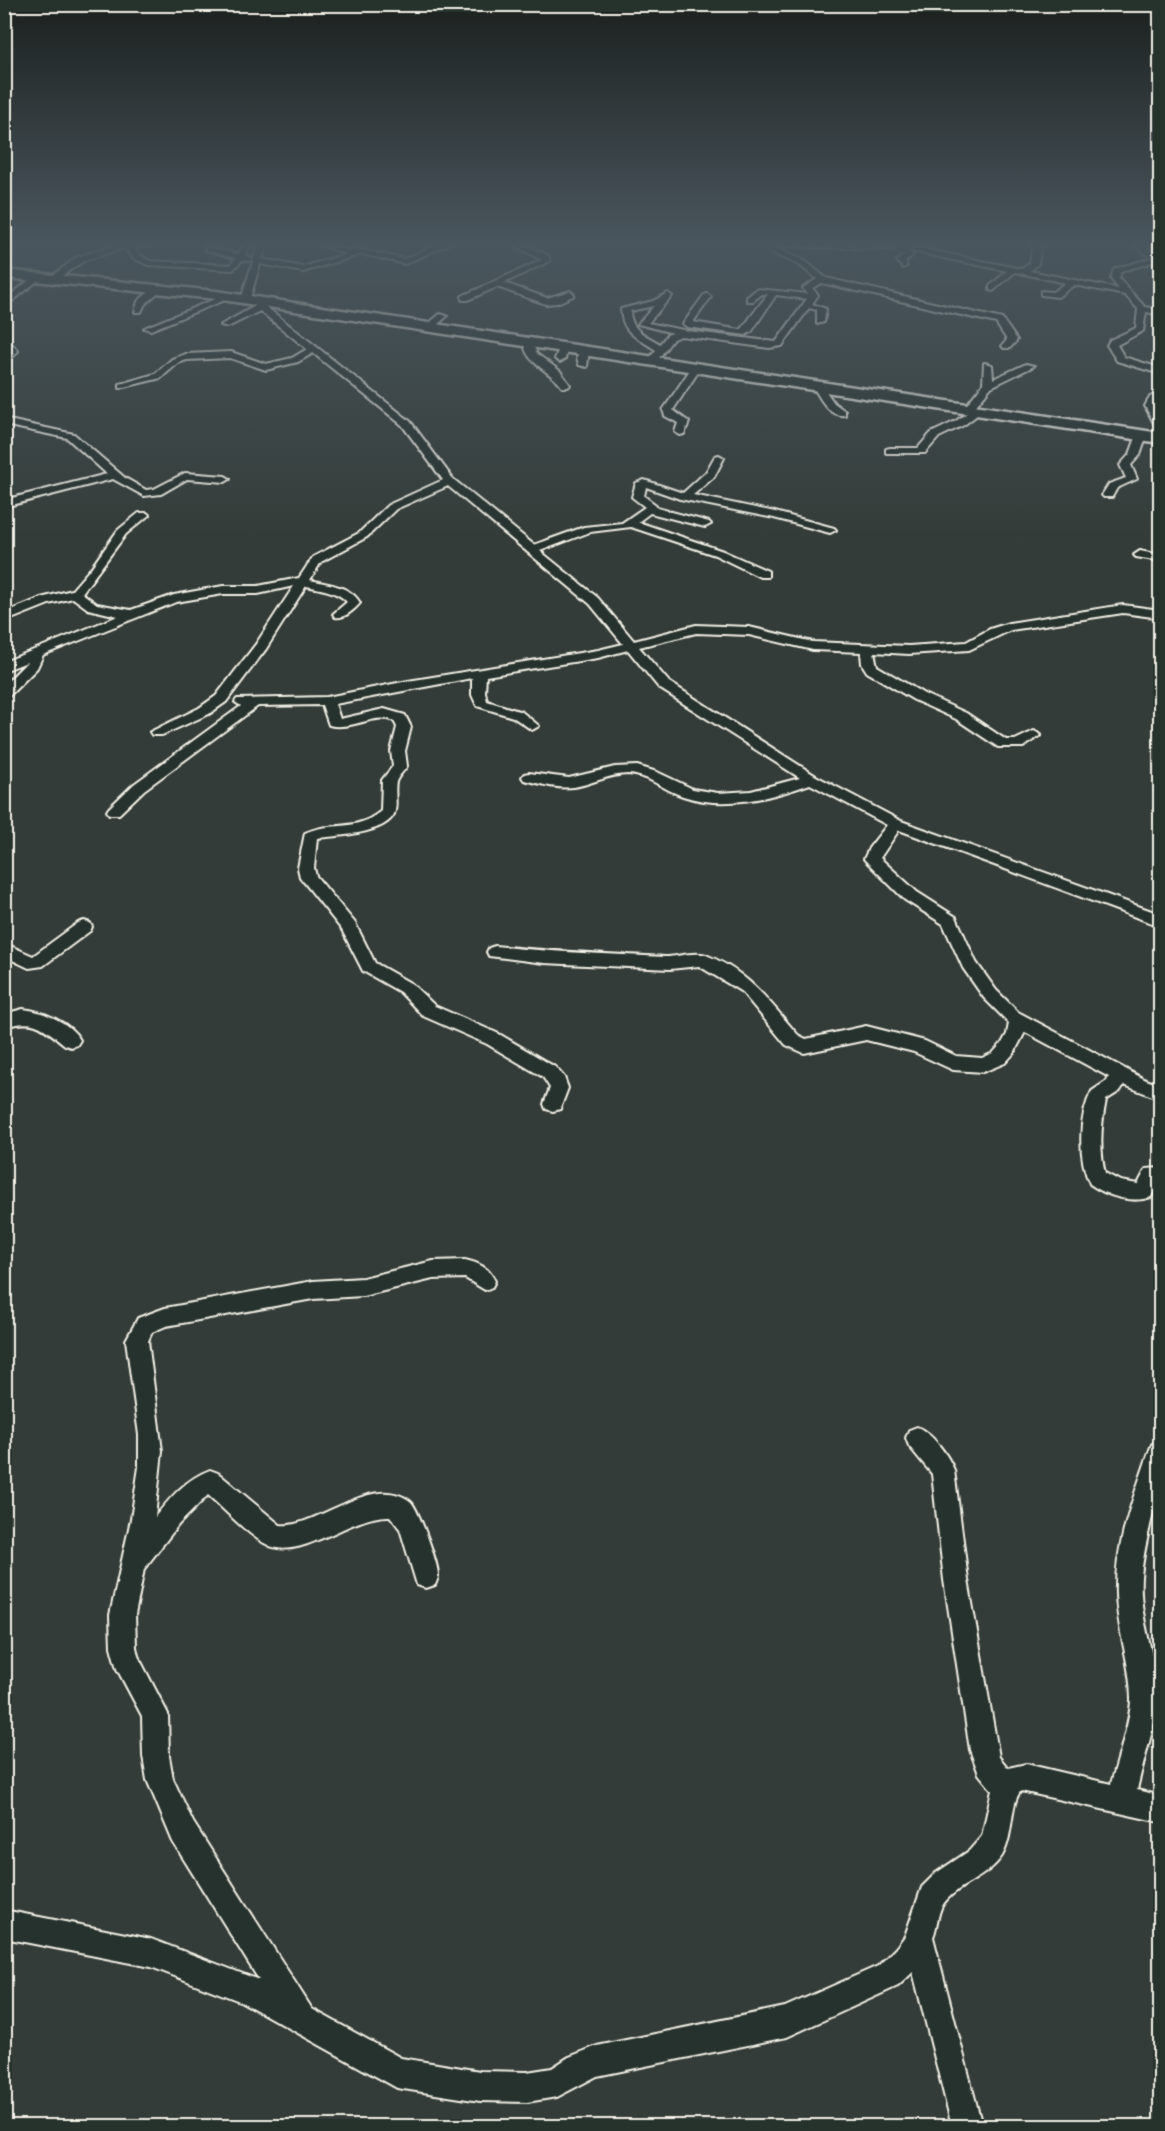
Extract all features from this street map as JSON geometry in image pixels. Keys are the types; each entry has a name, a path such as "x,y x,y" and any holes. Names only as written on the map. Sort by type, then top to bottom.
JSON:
{"highway":[{"path":"532,342 561,353 584,357 657,354 697,366 1161,438"}],"street":[{"path":"4,364 14,351 7,342"},
{"path":"302,342 406,423 449,481 594,602 664,686 811,779 896,824 1161,920"},
{"path":"528,342 532,355 561,378 565,385"},
{"path":"644,342 657,354 666,342"},
{"path":"758,342 777,345 779,342"},
{"path":"1007,346 1010,342"},
{"path":"1116,342 1112,345 1120,360 1161,371"},
{"path":"123,386 158,376 175,361 186,357 231,354 266,367 295,360 312,350"},
{"path":"987,365 988,385"},
{"path":"680,432 684,422 669,414 668,410 697,366"},
{"path":"890,451 921,451 935,435 960,423 973,410 975,398 988,385 1014,375 1029,366"},
{"path":"817,385 830,405 841,413"},
{"path":"1161,395 1153,399 1150,406 1161,425"},
{"path":"4,422 70,436 115,475 148,494 157,492 184,476 225,479"},
{"path":"1108,495 1113,486 1132,479 1125,465 1135,455 1142,435"},
{"path":"684,496 702,482 719,462 719,458"},
{"path":"4,504 115,475"},
{"path":"157,732 204,711 219,700 261,646 301,581 321,557 363,535 392,507 449,481"},
{"path":"650,510 651,505 638,497 642,483 684,496 775,515 830,530"},
{"path":"531,550 588,529 607,529 631,523 650,510 705,524"},
{"path":"4,618 45,601 76,593 95,571 122,532 143,515"},
{"path":"631,523 719,553 764,574"},
{"path":"1140,555 1161,558"},
{"path":"4,667 167,601 213,591 258,590 301,581 334,589 351,597 354,603 339,614"},
{"path":"76,593 78,599 86,604 134,614"},
{"path":"219,700 253,703 327,701 408,685 598,654 705,628 749,631 803,645 867,649 962,648 974,645 994,632 1009,627 1112,610 1135,610 1161,614"},
{"path":"867,649 872,669 919,697 961,716 999,742 1013,746 1034,735"},
{"path":"4,693 32,665 37,655"},
{"path":"480,674 479,698 481,703 493,710 518,713 532,726"},
{"path":"327,701 334,722 343,723 389,713 400,718 404,731 398,751 399,769 389,780 388,812 377,821 345,831 317,832 310,836 306,868 308,877 316,890 349,927 369,967 406,988 429,1011 493,1039 549,1072 558,1082 559,1088 553,1104"},
{"path":"114,811 139,787 253,703"},
{"path":"529,777 560,783 579,781 622,770 636,770 691,794 709,796 760,794 811,779"},
{"path":"896,824 874,852 872,860 911,896 950,921 969,964 990,994 1018,1021 1146,1089 1161,1092"},
{"path":"4,949 29,962 37,962 84,927"},
{"path":"495,952 544,957 670,963 701,960 748,988 792,1040 804,1046 866,1033 913,1044 953,1063 983,1065 999,1058 1008,1048 1016,1035 1018,1021"},
{"path":"4,1021 21,1015 34,1016 50,1024 71,1040"},
{"path":"1119,1074 1114,1086 1098,1096 1091,1125 1090,1138 1096,1178 1103,1183 1137,1193 1144,1191 1153,1175 1161,1176"},
{"path":"303,2019 183,1832 160,1780 156,1756 155,1714 126,1660 121,1640 121,1614 132,1569 150,1468 151,1446 137,1340 145,1324 165,1317 313,1290 363,1287 434,1270 465,1269 474,1271 485,1281"},
{"path":"917,1438 943,1470 956,1580 982,1750 988,1765 1006,1786"},
{"path":"1121,1799 1144,1702 1143,1680 1128,1595 1128,1583 1142,1511 1161,1452"},
{"path":"132,1569 164,1524 197,1490 210,1481 233,1498 274,1536 286,1538 348,1513 386,1502 396,1504 405,1512 426,1576"},
{"path":"4,1924 152,1953 251,1990 397,2073 480,2086 527,2087 557,2082 597,2061 787,2022 888,1976 913,1952 931,1898 940,1888 978,1862 993,1845 997,1835 1000,1800 1006,1786 1014,1778 1026,1777 1161,1809"},
{"path":"919,1937 966,2127"}]}
